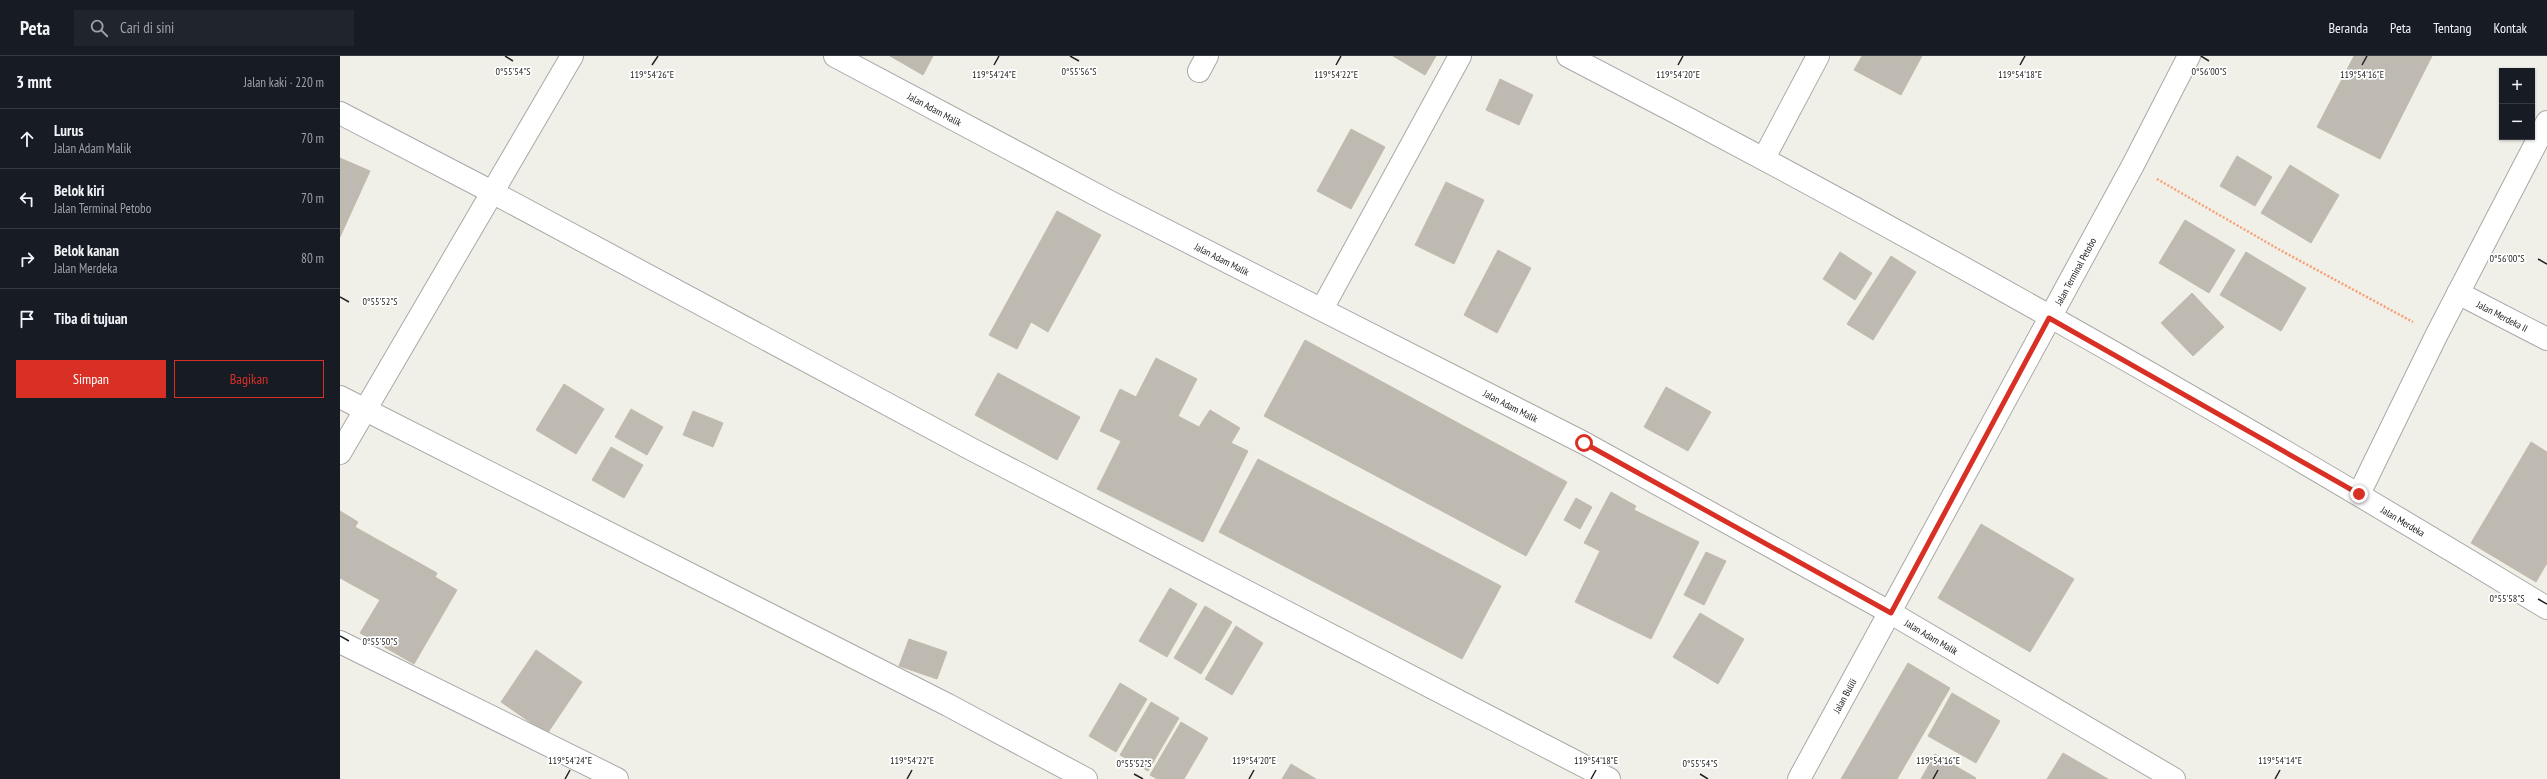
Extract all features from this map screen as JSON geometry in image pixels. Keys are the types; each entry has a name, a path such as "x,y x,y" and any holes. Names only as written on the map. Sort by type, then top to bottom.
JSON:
{"street":[{"path":"340,453 572,56"},
{"name":"Jalan Adam Malik","path":"835,56 1108,201 1584,443 1891,613 2174,779"},
{"path":"1322,309 1460,56"},
{"name":"Jalan Merdeka","path":"1568,56 1764,158 2049,318 2359,494 2547,608"},
{"path":"1764,158 1818,56"},
{"name":"Jalan Terminal Petobo","path":"1891,613 2133,165 2189,56"},
{"path":"340,113 492,192 973,450 1609,779"},
{"path":"2359,494 2436,334 2547,122"},
{"name":"Jalan Merdeka II","path":"2458,293 2547,339"},
{"path":"340,397 948,706 1086,779"},
{"name":"Jalan Bulili","path":"1799,779 1891,613"},
{"path":"340,642 617,779"}],"path":[{"path":"2133,165 2280,250 2436,334"}],"building":[{"path":"890,56 933,56 923,75"},
{"path":"1393,56 1436,56 1425,75"},
{"path":"1862,56 1922,56 1901,95 1854,70"},
{"path":"2354,56 2432,56 2380,159 2317,127"},
{"path":"1500,79 1533,95 1519,125 1486,110"},
{"path":"1351,129 1385,147 1351,209 1317,191"},
{"path":"2237,156 2272,177 2255,206 2220,186"},
{"path":"340,158 370,171 340,237"},
{"path":"2290,165 2339,195 2311,243 2261,213"},
{"path":"1446,182 1484,200 1454,264 1415,245"},
{"path":"1057,211 1101,235 1048,332 1031,322 1017,349 989,335"},
{"path":"2185,220 2235,250 2209,293 2159,263"},
{"path":"1498,250 1531,268 1497,333 1464,315"},
{"path":"1840,252 1872,273 1855,300 1823,279"},
{"path":"2246,252 2306,288 2281,331 2220,295"},
{"path":"1891,256 1916,272 1873,340 1847,324"},
{"path":"2192,293 2224,327 2193,356 2161,323"},
{"path":"1305,340 1567,482 1526,556 1264,416"},
{"path":"1156,358 1197,379 1178,416 1199,427 1210,410 1240,428 1231,443 1248,451 1203,542 1097,489 1121,441 1100,431 1120,389 1136,397"},
{"path":"998,373 1080,417 1057,460 975,415"},
{"path":"564,384 604,409 576,454 536,430"},
{"path":"1666,387 1711,412 1688,451 1644,427"},
{"path":"631,409 663,427 647,455 615,437"},
{"path":"693,411 723,423 713,447 683,435"},
{"path":"2531,442 2547,452 2547,563 2536,582 2471,543"},
{"path":"611,447 643,465 624,498 592,480"},
{"path":"1258,459 1501,586 1462,659 1219,532"},
{"path":"1611,492 1636,506 1634,510 1699,542 1651,639 1575,602 1600,551 1584,543"},
{"path":"1576,498 1592,507 1580,529 1564,520"},
{"path":"340,511 358,522 355,527 437,573 435,577 457,590 414,664 360,633 380,600 340,578"},
{"path":"1981,524 2074,579 2030,652 1938,598"},
{"path":"1706,552 1726,561 1704,605 1684,595"},
{"path":"1170,588 1197,604 1167,657 1139,641"},
{"path":"1205,606 1232,622 1201,674 1174,658"},
{"path":"1700,613 1744,639 1718,684 1673,657"},
{"path":"1236,626 1263,643 1232,695 1205,679"},
{"path":"909,639 947,652 937,679 899,666"},
{"path":"536,650 582,682 547,734 501,702"},
{"path":"1908,663 1950,688 1897,779 1841,779"},
{"path":"1120,683 1147,699 1116,752 1089,736"},
{"path":"1952,693 2000,721 1976,763 1928,736"},
{"path":"1151,702 1179,718 1148,771 1120,755"},
{"path":"1181,722 1208,738 1184,779 1157,779 1150,775"},
{"path":"2063,753 2108,779 2047,779"},
{"path":"1935,754 1976,778 1921,779"},
{"path":"1291,764 1316,779 1282,779"}],"route":[{"path":"1584,443 1891,613 2049,318 2359,494"}]}
